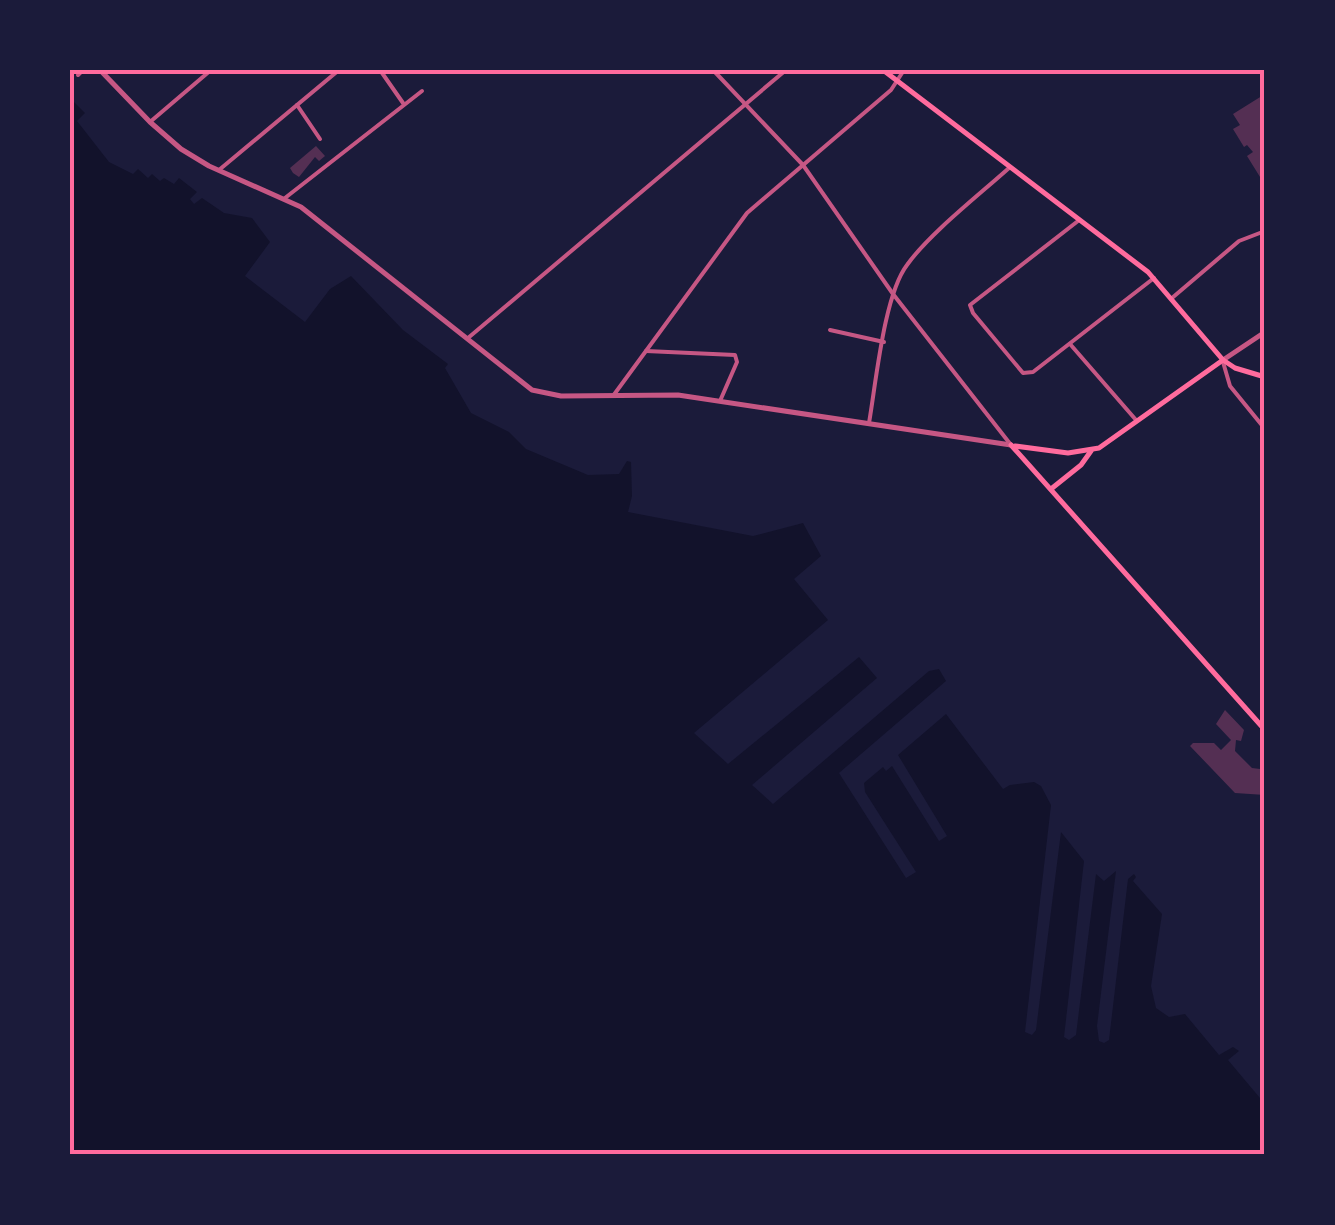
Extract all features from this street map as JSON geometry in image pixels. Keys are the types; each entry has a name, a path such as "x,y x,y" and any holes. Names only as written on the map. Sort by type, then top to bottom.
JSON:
{"main road":[{"path":"883,70 1154,278 1223,360 1265,378"},
{"path":"1051,489 1081,465 1091,451 1223,360"},
{"path":"1011,445 1068,453 1091,451"},
{"path":"1011,445 1265,730"}],"street":[{"path":"78,75 84,70"},
{"path":"100,70 181,149 285,198 369,259 532,390 552,395 678,395 1011,445"},
{"path":"150,122 210,70"},
{"path":"219,170 339,70"},
{"path":"380,70 404,105"},
{"path":"713,70 803,165 893,294 1011,445"},
{"path":"468,338 786,70"},
{"path":"614,396 741,220 891,90 904,70"},
{"path":"285,198 422,91"},
{"path":"297,105 320,139"},
{"path":"870,423 893,294 907,264 1008,168"},
{"path":"1078,221 970,305 973,314 1026,374 1154,278"},
{"path":"1172,298 1239,241 1265,230"},
{"path":"830,330 884,342"},
{"path":"1265,332 1223,360 1230,386 1265,429"},
{"path":"1070,344 1136,420"},
{"path":"646,351 736,355 737,362 720,401"}],"shaded area":[{"path":"70,98 85,113 77,121 109,162 133,174 138,169 148,178 152,174 160,181 164,178 174,184 179,178 197,192 190,199 194,204 202,198 224,213 252,218 270,242 245,276 305,322 330,289 351,276 403,330 448,364 445,368 471,413 509,432 526,449 588,475 619,474 627,461 631,462 632,496 628,512 753,536 803,523 821,556 794,579 828,620 694,733 728,764 859,657 877,678 752,785 773,804 929,671 939,669 946,681 839,773 906,878 916,872 865,792 864,783 883,767 886,771 892,766 939,841 947,836 898,755 946,714 1003,789 1034,782 1041,786 1051,805 1025,1032 1032,1035 1036,1030 1061,832 1084,861 1064,1037 1069,1040 1076,1035 1096,874 1104,881 1116,871 1097,1026 1099,1041 1109,1040 1128,879 1134,874 1133,881 1162,914 1151,986 1156,1008 1169,1017 1185,1014 1219,1055 1233,1047 1239,1051 1228,1060 1265,1104 1265,1155 70,1155"}],"building":[{"path":"1265,94 1265,185 1247,156 1253,152 1247,145 1244,147 1233,129 1240,125 1233,114"},
{"path":"316,146 325,156 319,161 315,157 299,177 293,173 290,168"},
{"path":"1225,710 1244,730 1241,741 1236,740 1235,751 1252,768 1265,774 1265,795 1235,793 1190,746 1214,743 1221,750 1231,740 1216,724"}]}
